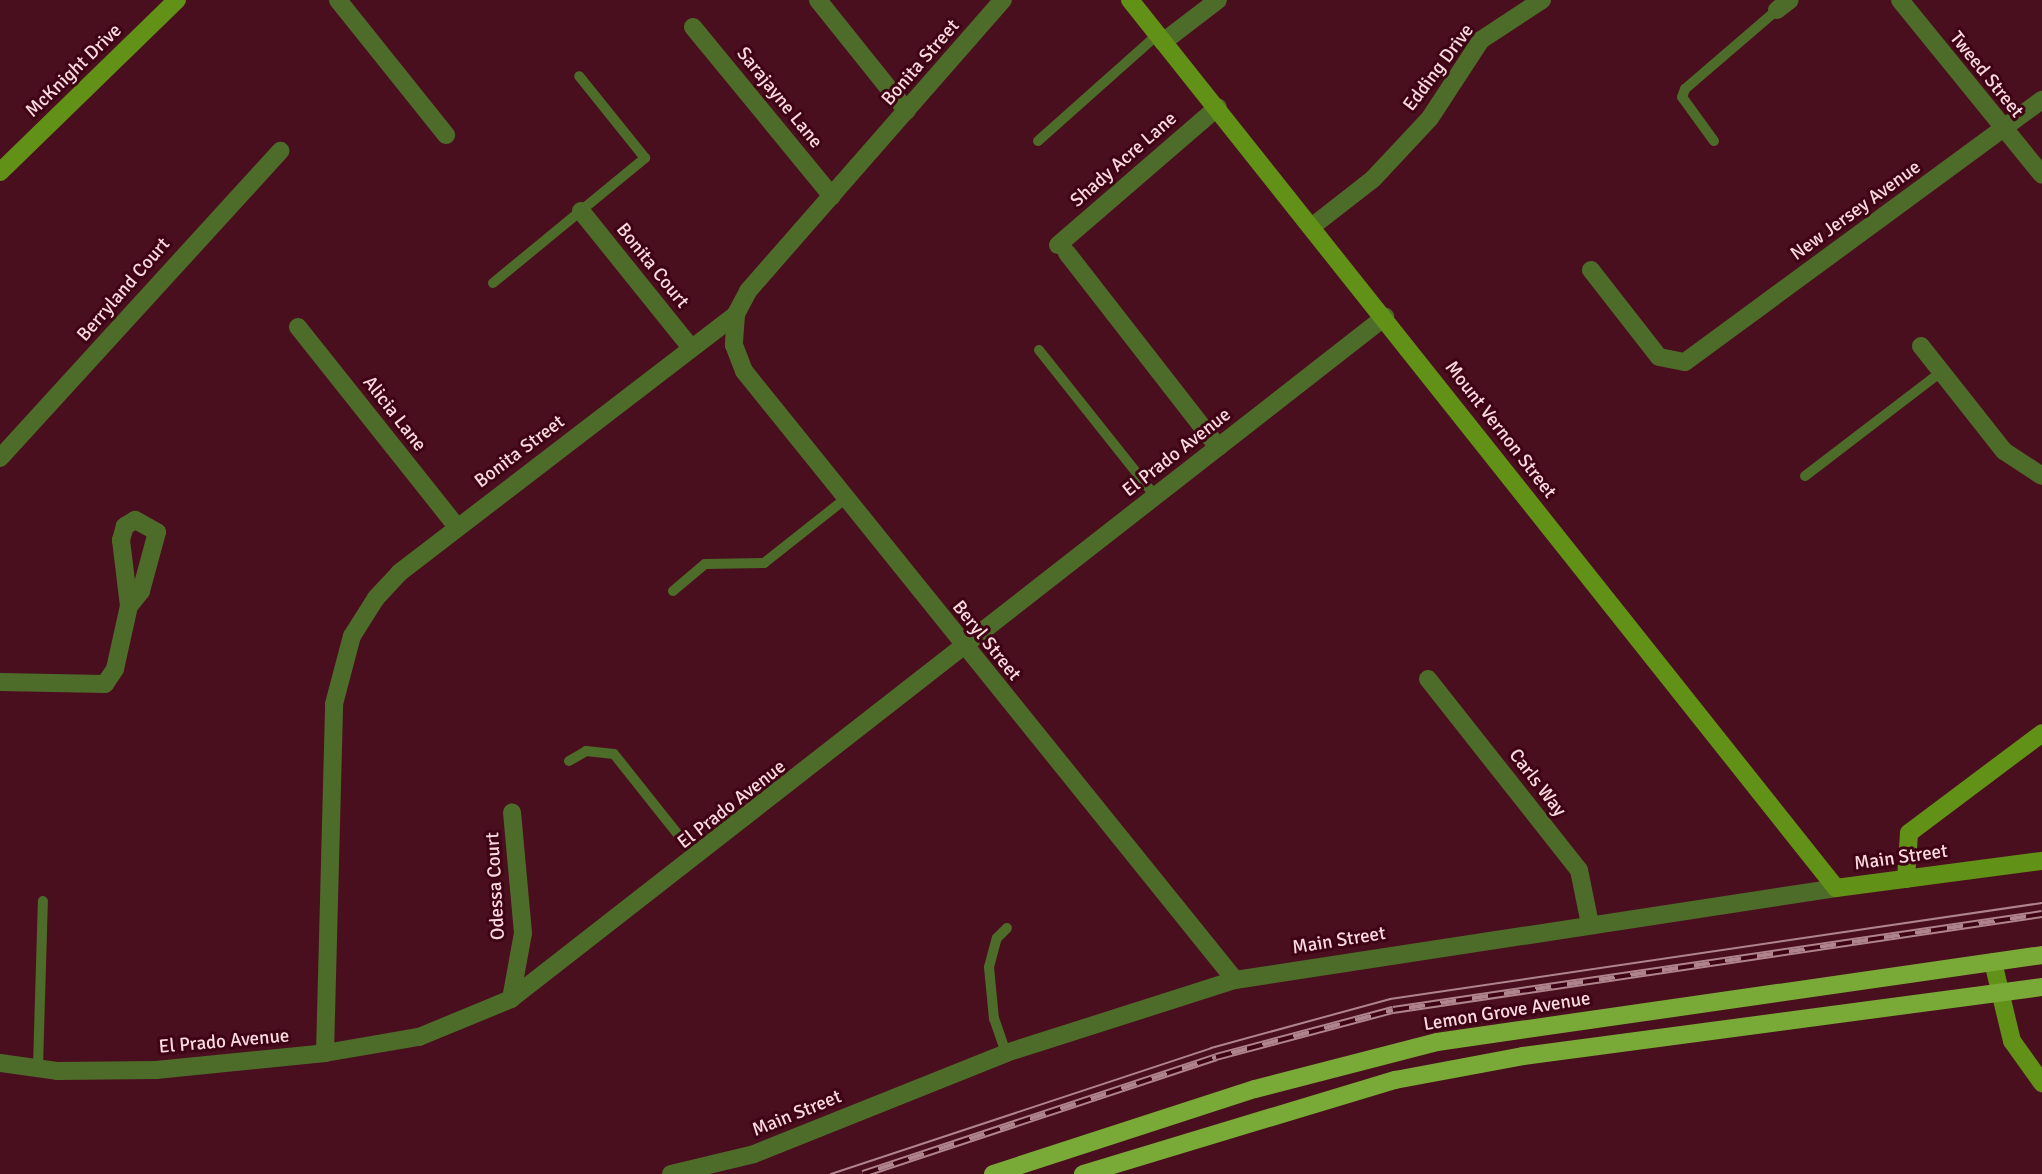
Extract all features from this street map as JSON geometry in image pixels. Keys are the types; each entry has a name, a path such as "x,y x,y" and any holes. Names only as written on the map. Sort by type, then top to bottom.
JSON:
{"main road":[{"name":"Lemon Grove Avenue","path":"993,1174 1268,1085 1437,1042 2042,955"},
{"path":"1083,1174 1395,1080 1523,1056 2042,986"},
{"path":"1095,1140 1106,1166"}],"street":[{"name":"McKnight Drive","path":"0,172 177,0"},
{"path":"338,0 446,135"},
{"path":"818,0 907,111"},
{"name":"Bonita Street","path":"325,1053 334,704 352,636 376,598 457,527 736,314 748,291 1003,0"},
{"name":"Mount Vernon Street","path":"1130,0 1314,225 1836,888"},
{"path":"1161,38 1218,0"},
{"name":"Edding Drive","path":"1314,225 1373,179 1430,118 1481,40 1542,0"},
{"name":"Tweed Street","path":"1900,0 2042,175"},
{"name":"Sarajayne Lane","path":"693,27 832,196"},
{"name":"New Jersey Avenue","path":"1591,270 1659,357 1685,362 2004,131 2042,100"},
{"name":"Shady Acre Lane","path":"1218,107 1063,249 1218,447"},
{"name":"Berryland Court","path":"0,458 281,151"},
{"name":"Bonita Court","path":"581,211 691,348"},
{"name":"Beryl Street","path":"736,314 734,345 744,371 965,649 1236,980"},
{"name":"El Prado Avenue","path":"0,1063 156,1070 325,1053 419,1037 511,999 697,859 1385,317"},
{"name":"Alicia Lane","path":"298,327 457,527"},
{"path":"1921,346 2004,451 2042,476"},
{"path":"0,682 104,684 115,669 129,606"},
{"name":"Carls Way","path":"1428,679 1579,870 1590,924"},
{"path":"1906,879 1909,833 2042,733"},
{"name":"Odessa Court","path":"511,999 523,933 512,812"},
{"name":"Main Street","path":"671,1174 754,1154 1006,1053 1236,980 1590,924 2042,861"},
{"path":"1993,962 2012,1041 2042,1083"}],"lane":[{"path":"1714,141 1682,97 1685,89 1784,5"},
{"path":"1038,141 1161,38"},
{"path":"493,283 645,158 579,76"},
{"path":"1039,350 1155,496"},
{"path":"1805,476 1941,372"},
{"path":"673,591 705,564 764,563 845,499"},
{"path":"569,761 586,751 614,754 697,859"},
{"path":"38,1066 43,901"},
{"path":"1006,1053 994,1019 989,967 997,939 1007,928"}],"tram line":[{"path":"831,1174 1211,1048 1390,999 2042,903"}],"railway":[{"path":"863,1174 1216,1057 1393,1010 2042,914"}]}
